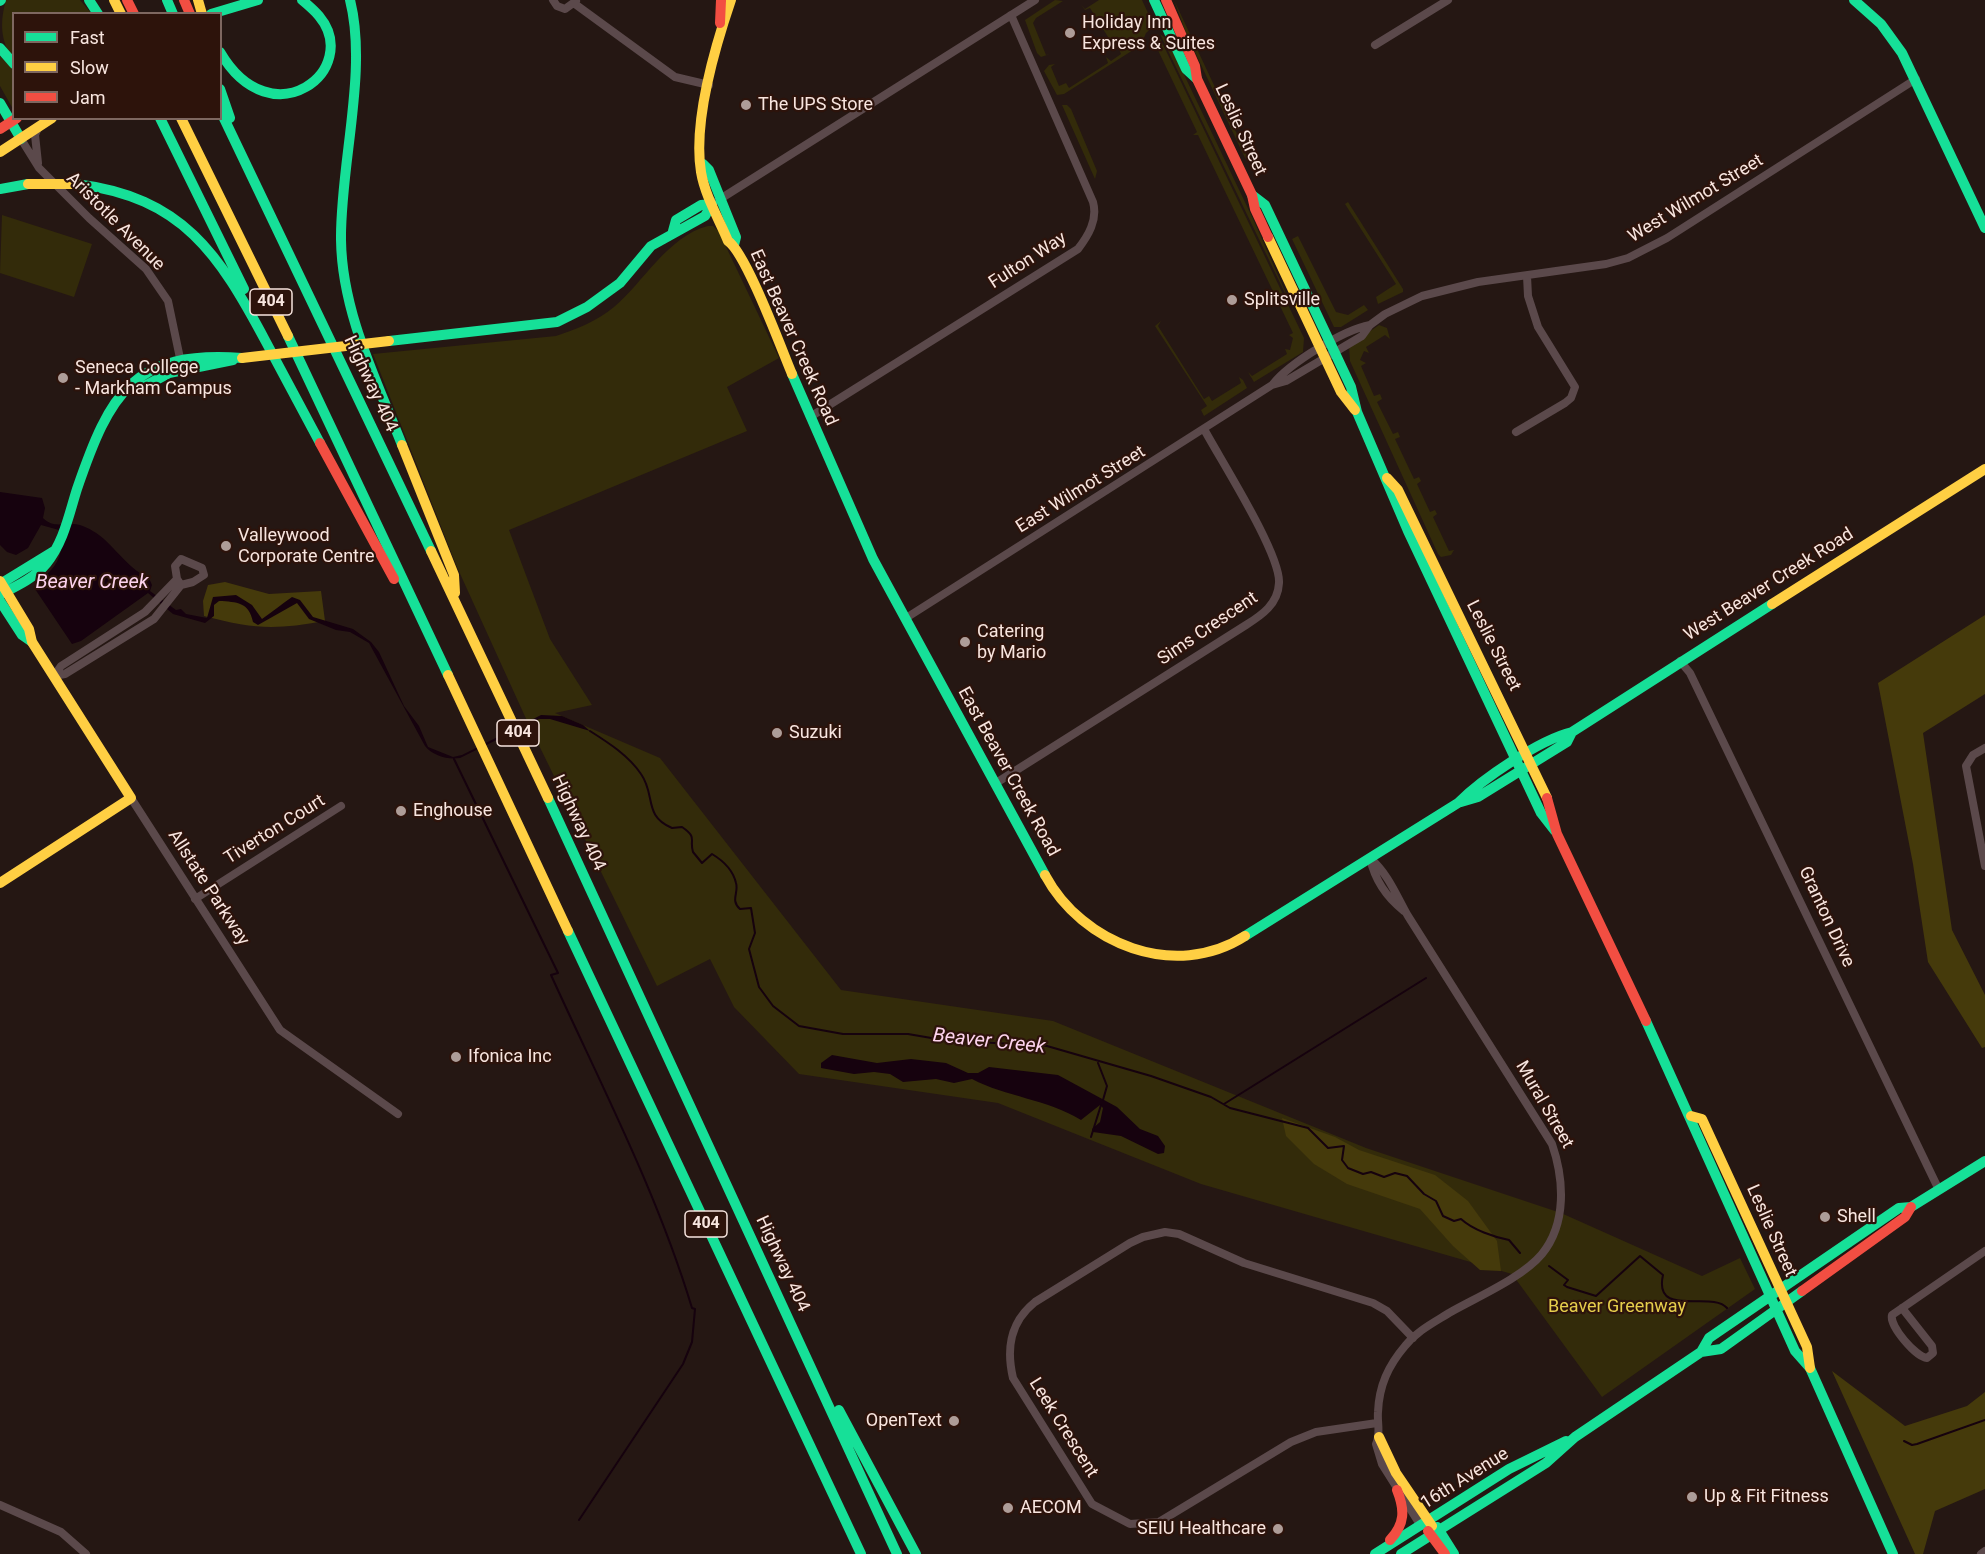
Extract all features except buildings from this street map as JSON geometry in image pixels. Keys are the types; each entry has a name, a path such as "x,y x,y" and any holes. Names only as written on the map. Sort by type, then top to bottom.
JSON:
{"main road":[{"path":"173,9 203,0"},
{"path":"214,12 234,0"},
{"path":"218,12 258,0"},
{"path":"222,55 237,74 256,88 271,95 289,96 315,83 325,70 329,57 329,34 322,19 312,7 302,0"},
{"path":"350,0 356,24 356,54 340,240 343,271 359,338 454,575 457,604"},
{"name":"East Beaver Creek Road","path":"719,36 721,0"},
{"name":"East Beaver Creek Road","path":"731,0 719,36 702,117 703,164 701,171 716,202 728,241 734,245 858,526 1051,886 1067,908 1100,936 1130,949 1156,955 1194,955 1238,941 1458,803 1478,797 1529,759"},
{"name":"Leslie Street","path":"1154,0 1186,69 1197,79"},
{"name":"Leslie Street","path":"1166,0 1195,66 1197,79 1252,195 1255,209 1327,350 1351,387 1357,412 1408,531 1541,813 1557,834 1691,1116 1691,1125 1795,1351 1810,1368"},
{"path":"1854,0 1868,9 1890,33 1916,80 1985,228"},
{"path":"0,48 12,62"},
{"path":"222,95 238,146"},
{"path":"0,104 12,118"},
{"name":"Highway 404","path":"222,114 575,853 897,1554"},
{"path":"0,129 14,120 21,139"},
{"path":"0,152 49,120"},
{"path":"161,120 291,388 361,521 444,667"},
{"name":"404","path":"182,120 299,359 861,1554"},
{"path":"0,189 28,184 76,184 120,192 157,209 198,237 223,270 291,388"},
{"path":"1,589 46,566 70,519 76,490 107,414 129,390 137,377 165,363 181,365 213,356 242,358 556,322 587,307 620,283 646,251 673,231 682,230 705,216 716,202"},
{"name":"West Beaver Creek Road","path":"1529,759 1560,735 1572,732 1680,661 1985,469"},
{"name":"Leslie Street","path":"1386,478 1398,490 1529,759 1552,809 1557,834"},
{"name":"Allstate Parkway","path":"1,589 29,629 32,642 131,798"},
{"path":"0,883 131,798"},
{"name":"Leslie Street","path":"1691,1116 1702,1119 1807,1347 1810,1368 1893,1554"},
{"name":"16th Avenue","path":"1701,1352 1709,1338 1899,1208 1911,1207 1985,1161"},
{"name":"16th Avenue","path":"1374,1554 1431,1528 1546,1463 1575,1437 1701,1352 1720,1349 1905,1217 1911,1207"},
{"path":"797,1337 916,1554"},
{"path":"1379,1437 1388,1458 1445,1554"},
{"name":"16th Avenue","path":"1401,1554 1431,1528 1533,1455 1575,1437"},
{"path":"1374,1554 1394,1536 1403,1522 1404,1507 1396,1490"},
{"path":"1431,1528 1437,1554"},
{"path":"1431,1528 1454,1554"}],"street":[{"path":"554,0 563,9 576,2 675,77 709,85"},
{"path":"716,202 1035,0"},
{"path":"1376,45 1448,0"},
{"name":"Fulton Way","path":"810,417 1078,249 1088,235 1093,222 1093,202 1011,15"},
{"name":"West Wilmot Street","path":"1327,350 1359,327 1370,325 1402,304 1445,288 1606,264 1647,249 1916,80"},
{"path":"38,127 35,140 39,168"},
{"name":"Aristotle Avenue","path":"21,139 39,168 89,218 146,269 168,301 181,365"},
{"path":"1516,432 1565,403 1575,387 1538,327 1528,296 1527,276"},
{"name":"East Wilmot Street","path":"906,618 1076,515 1272,385 1281,374 1327,350"},
{"name":"Sims Crescent","path":"996,783 1246,625 1273,603 1279,583 1271,551 1204,429"},
{"path":"54,676 64,674 154,619 179,582"},
{"name":"Granton Drive","path":"1680,661 1690,673 1745,783 1939,1190"},
{"path":"1985,748 1973,755 1966,766 1982,834 1985,866"},
{"name":"Allstate Parkway","path":"131,798 280,1030 398,1114"},
{"name":"Tiverton Court","path":"195,899 341,807"},
{"name":"Mural Street","path":"1370,858 1374,874 1390,900 1406,912 1552,1144 1561,1178 1561,1213 1543,1252 1527,1268 1413,1338 1384,1376 1377,1423 1379,1437 1376,1443 1382,1464 1396,1490 1431,1528"},
{"name":"Leek Crescent","path":"1377,1423 1316,1432 1291,1442 1160,1522 1130,1524 1092,1504 1013,1378 1008,1356 1012,1333 1026,1309 1035,1302 1130,1243 1143,1237 1165,1232 1194,1239 1244,1263 1373,1304 1387,1311 1413,1338"},
{"path":"1902,1308 1932,1346 1933,1353 1927,1358 1920,1357 1892,1325 1892,1315 1902,1308 1985,1251"},
{"path":"0,1505 61,1532 86,1554"},
{"path":"1981,1554 1985,1551"}],"green space":[{"path":"6,0 80,0 90,12 12,12 12,57 3,38"},
{"path":"1055,0 1063,1 1036,18 1033,23 1046,55 1050,54 1041,57 1037,53 1025,20"},
{"path":"1099,0 1142,0 1154,26 1146,33 1141,45 1064,94 1057,95 1044,71 1049,65 1055,64 1051,67 1059,86 1066,83 1069,88 1108,63 1106,57 1111,61 1121,54 1117,44 1113,45 1090,8 1085,10 1081,5 1085,9"},
{"path":"1174,0 1251,164 1245,158 1186,33"},
{"path":"1158,34 1304,338 1303,352 1254,382 1248,372 1252,376 1287,354 1285,349 1290,350 1293,338 1289,335 1293,333 1198,135 1193,135 1197,132 1155,44 1154,38"},
{"path":"1160,34 1167,39 1254,221 1296,316"},
{"path":"0,56 12,68 12,107 0,86"},
{"path":"1062,105 1067,105 1071,109 1097,171 1095,179"},
{"path":"1348,202 1403,289 1403,292 1378,304 1376,297 1396,284 1345,204"},
{"path":"2,215 92,244 74,297 0,273"},
{"name":"Beaver Greenway","path":"713,226 719,232 779,358 727,387 747,431 509,530 550,639 592,705 555,713 660,758 841,990 1053,1021 1366,1148 1561,1213 1702,1276 1740,1258 1755,1289 1602,1397 1512,1274 1201,1184 998,1103 799,1074 734,1007 710,959 657,986 528,723 457,567 373,354 556,336 572,330 614,307 668,250 694,231"},
{"path":"1298,236 1336,312 1348,315 1364,305 1368,310 1341,327 1334,327 1292,239"},
{"path":"1161,321 1158,326 1204,399 1209,396 1212,401 1241,383 1239,377 1247,388 1204,416 1201,410 1207,406 1155,326"},
{"path":"1379,325 1387,328 1390,339 1385,335 1366,347 1369,353 1364,351 1360,360 1366,363 1361,366 1374,396 1380,394 1382,399 1377,402 1393,434 1398,432 1400,437 1395,439 1414,479 1419,477 1421,481 1417,484 1430,512 1435,510 1437,514 1433,517 1449,551 1454,550 1451,555 1441,557 1438,554 1350,361 1349,346"}],"shaded area":[{"path":"225,582 269,594 321,591 325,621 264,627 237,624 204,616 203,601 208,585"},
{"path":"1985,615 1985,694 1923,733 1952,930 1985,995 1985,1047 1982,1048 1928,962 1913,864 1878,683"},
{"path":"1282,1118 1335,1137 1359,1150 1435,1175 1468,1201 1497,1241 1501,1271 1480,1270 1453,1246 1420,1209 1347,1184 1314,1164 1286,1136"},
{"path":"1832,1371 1905,1426 1967,1406 1985,1392 1985,1489 1935,1511 1923,1554 1915,1554"}],"water":[{"name":"Beaver Creek","path":"0,492 42,498 45,508 43,518 47,521 54,524 80,525 96,533 136,570 148,576 152,585 150,591 176,610 181,609 186,614 207,618 213,597 236,595 252,605 262,619 292,597 300,600 313,617 353,629 371,642 379,652 404,706 419,726 428,747 453,757 462,755 541,715 562,716 583,725 590,731 550,719 539,719 460,758 436,755 425,746 369,643 350,632 336,630 309,619 297,603 258,625 253,622 249,610 241,604 219,601 214,605 214,616 205,623 173,614 148,593 81,641 72,644 35,589 57,562 63,533 41,525 28,548 16,555 7,552 0,545"},
{"path":"832,1055 877,1063 911,1059 946,1063 968,1073 978,1073 989,1067 1058,1075 1117,1107 1140,1129 1158,1136 1165,1146 1164,1153 1158,1154 1121,1136 1093,1132 1092,1129 1100,1122 1103,1108 1100,1105 1081,1120 1054,1107 972,1079 954,1083 936,1079 903,1082 890,1074 874,1072 854,1074 821,1068 821,1063"}],"waterway":[{"name":"Beaver Creek","path":"590,731 631,761 645,782 653,811 657,817 672,828 682,827 690,834 693,852 702,863 712,854 730,870 736,883 737,906 740,909 751,908 755,933 749,949 759,987 773,1006 799,1026 843,1034 908,1034 943,1040 1047,1046 1151,1076 1211,1097 1230,1108 1308,1128 1328,1148 1344,1146 1342,1160 1348,1168 1363,1174 1371,1172 1384,1177 1395,1173 1407,1176 1424,1194 1436,1201 1443,1216 1454,1221 1461,1219 1484,1232 1509,1240 1520,1253"},
{"path":"454,759 558,973 551,975 645,1181 692,1308 695,1309 692,1342 683,1364 579,1520"},
{"path":"1224,1104 1426,978"},
{"path":"1098,1063 1107,1086 1103,1100"},
{"path":"1091,1137 1101,1105"},
{"name":"Beaver Creek","path":"1549,1266 1568,1280 1564,1285 1567,1287 1596,1296 1640,1256 1663,1275 1662,1288 1667,1296 1675,1300 1720,1303 1727,1308"},
{"name":"Beaver Creek","path":"1904,1441 1912,1445 1917,1444 1985,1420"}],"traffic: fast":[{"path":"89,0 97,12"},
{"path":"167,0 172,12"},
{"path":"218,12 258,0"},
{"path":"222,54 241,78 264,91 286,94 306,87 321,74 329,56 330,36 319,16 302,0"},
{"path":"350,0 355,28 356,57 342,211 343,267 347,293 362,345 402,445"},
{"path":"1154,0 1186,69 1197,79"},
{"path":"1854,0 1881,24 1902,53 1985,228"},
{"path":"0,48 12,62"},
{"path":"222,95 230,118"},
{"path":"0,103 21,139"},
{"path":"222,114 431,551"},
{"path":"161,120 244,289"},
{"path":"703,164 709,170 736,237 734,245"},
{"path":"0,189 28,184"},
{"path":"76,184 113,191 144,202 171,217 194,235 232,282 249,310 320,443"},
{"path":"1252,195 1265,205 1351,387 1357,412 1408,531 1541,813 1555,831"},
{"path":"673,231 676,220 701,205 712,204"},
{"path":"389,341 557,322 587,307 620,283 651,246 705,216 712,204"},
{"path":"288,336 448,675"},
{"path":"1,594 37,573 57,547 101,427 115,403 131,384 151,371 175,362 205,357 242,358"},
{"path":"129,390 143,387 169,373 233,360"},
{"path":"792,374 873,559 1045,875"},
{"path":"0,584 54,551"},
{"path":"0,601 22,635 32,642"},
{"path":"1245,936 1458,803 1481,783 1512,762 1544,743 1572,732 1772,604"},
{"path":"1461,802 1478,797 1567,742 1572,732"},
{"path":"548,798 897,1554"},
{"path":"568,931 861,1554"},
{"path":"1646,1021 1795,1351 1810,1368"},
{"path":"1701,1352 1709,1338 1899,1208 1911,1207 1985,1161"},
{"path":"1401,1554 1546,1463 1575,1437 1701,1352 1721,1349 1802,1291"},
{"path":"1810,1368 1893,1554"},
{"path":"839,1410 916,1554"},
{"path":"1375,1554 1509,1469 1566,1441"},
{"path":"1437,1527 1454,1554"}],"traffic: slow":[{"path":"114,0 120,12"},
{"path":"198,0 201,12"},
{"path":"731,0 707,85 700,131 701,172 706,190 728,241 744,263 792,374"},
{"path":"0,152 49,120"},
{"path":"182,120 288,336"},
{"path":"28,184 76,184"},
{"path":"1268,237 1341,392 1355,410"},
{"path":"242,358 389,341"},
{"path":"402,445 454,575 455,593"},
{"path":"1772,604 1985,469"},
{"path":"1387,478 1398,490 1547,798"},
{"path":"431,551 548,798"},
{"path":"0,581 29,629 32,642 131,798 0,883"},
{"path":"448,675 568,931"},
{"path":"1045,875 1061,899 1082,920 1106,936 1133,948 1161,955 1189,955 1218,949 1245,936"},
{"path":"1691,1116 1702,1119 1807,1347 1810,1368"},
{"path":"1379,1437 1396,1473 1432,1526"}],"traffic: jam":[{"path":"127,0 133,12"},
{"path":"184,0 189,12"},
{"path":"720,23 721,0"},
{"path":"1166,0 1195,66 1197,79 1252,195 1255,209 1268,237"},
{"path":"0,129 14,120"},
{"path":"320,443 394,579"},
{"path":"1547,798 1557,834 1646,1021"},
{"path":"1802,1291 1905,1217 1911,1207"},
{"path":"1390,1540 1399,1528 1402,1516 1397,1490"},
{"path":"1428,1531 1445,1554"}],"place":[{"name":"Holiday Inn Express & Suites","path":"1070,33"},
{"name":"The UPS Store","path":"746,105"},
{"name":"Splitsville","path":"1232,300"},
{"name":"Seneca College - Markham Campus","path":"63,378"},
{"name":"Valleywood Corporate Centre","path":"226,546"},
{"name":"Catering by Mario","path":"965,642"},
{"name":"Suzuki","path":"777,733"},
{"name":"Enghouse","path":"401,811"},
{"name":"Ifonica Inc","path":"456,1057"},
{"name":"Shell","path":"1825,1217"},
{"name":"OpenText","path":"954,1421"},
{"name":"Up & Fit Fitness","path":"1692,1497"},
{"name":"AECOM","path":"1008,1508"},
{"name":"SEIU Healthcare","path":"1278,1529"}]}
